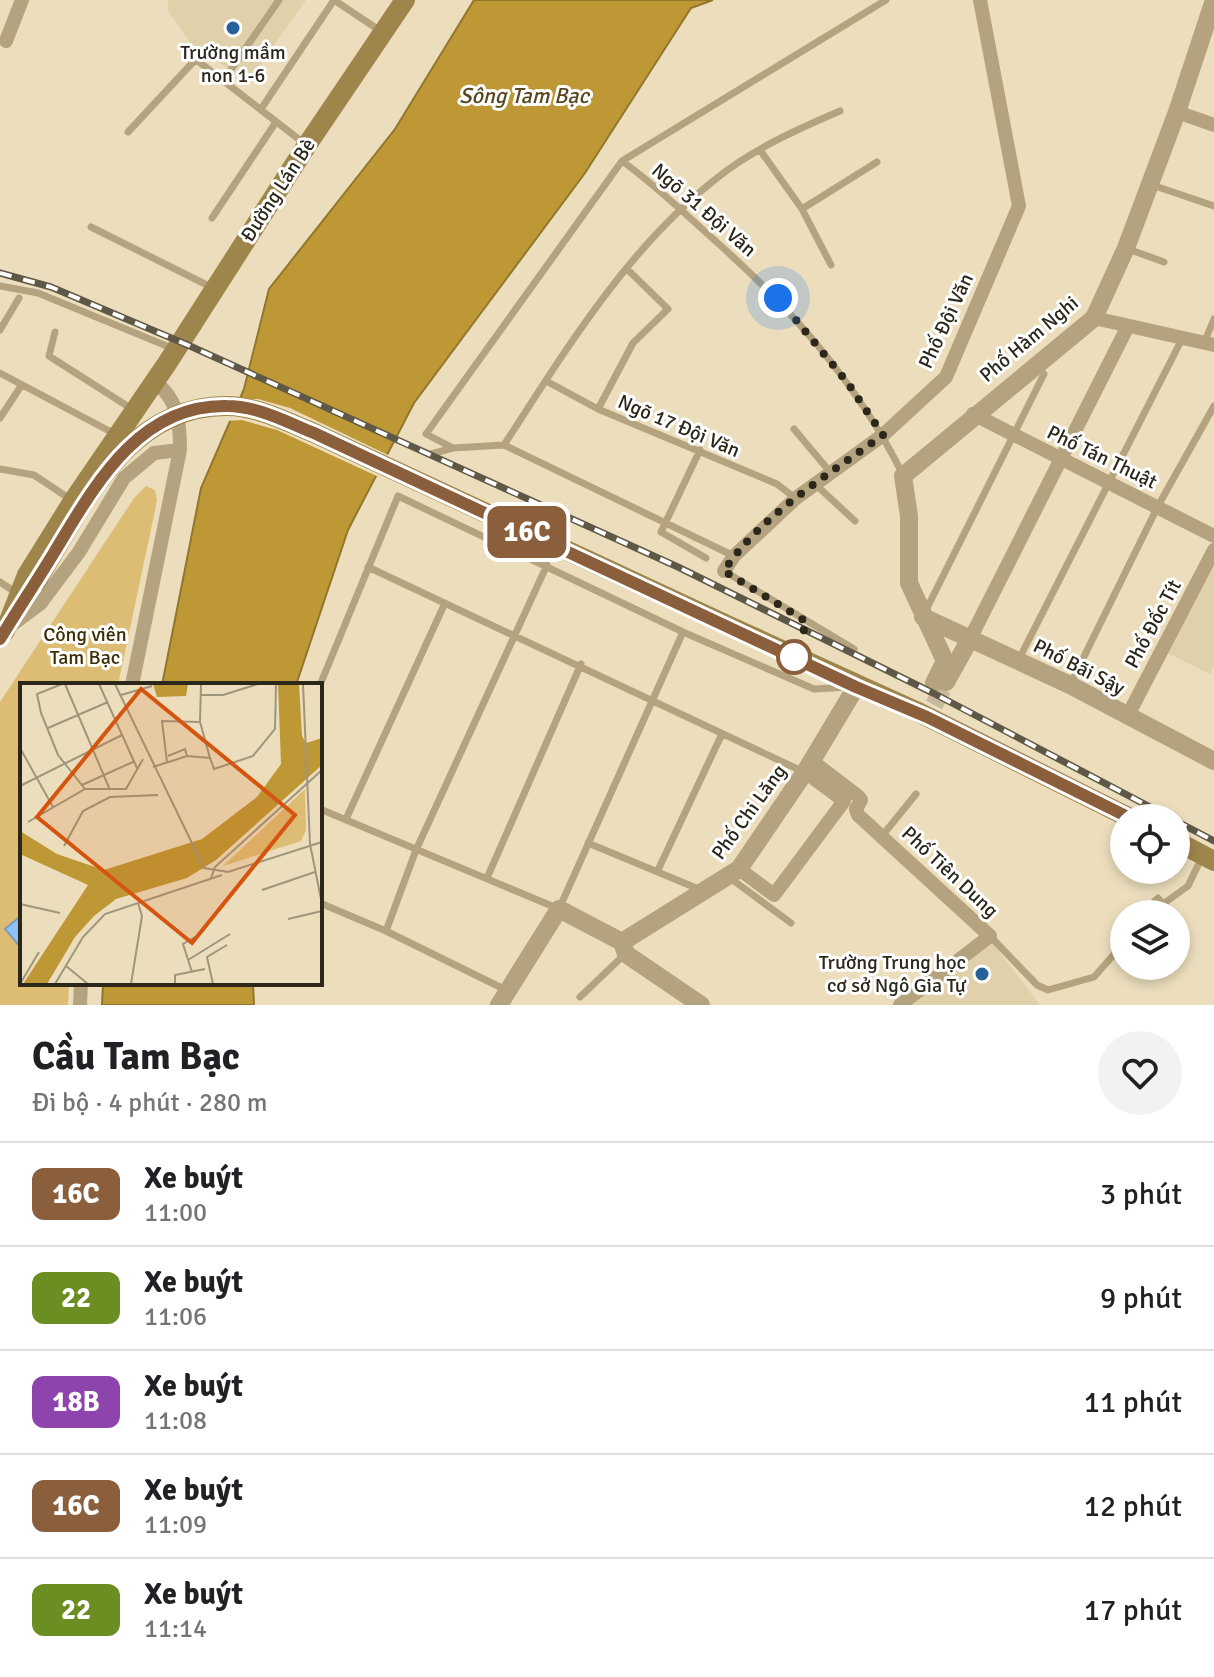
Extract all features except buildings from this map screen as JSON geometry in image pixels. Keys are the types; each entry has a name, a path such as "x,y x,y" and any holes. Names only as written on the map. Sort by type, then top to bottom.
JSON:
{"main road":[{"name":"Đường Lán Bè","path":"28,588 27,575 73,501 155,382 307,145 405,0"},
{"path":"2,635 28,588 101,476 127,446 171,417 195,409 228,405 257,411 314,433 856,687 930,700 1110,806"},
{"path":"1190,848 1209,858"}],"street":[{"path":"6,41 22,0"},
{"name":"Phố Đội Văn","path":"724,571 734,556 796,498 883,435 946,377 1019,206 980,0"},
{"name":"Phố Hàm Nghi","path":"903,476 973,414 1094,318 1126,248 1209,27 1214,0"},
{"path":"1177,112 1214,125"},
{"path":"1094,318 1209,344"},
{"path":"930,700 970,639 1128,326"},
{"path":"132,683 180,450 180,424 170,393 155,382"},
{"name":"Phố Tán Thuật","path":"973,414 1214,536"},
{"path":"2,635 40,604 79,552 124,478 154,453 180,450"},
{"path":"903,476 909,516 909,583 945,661 930,700"},
{"name":"Phố Đốc Tít","path":"1127,717 1214,550"},
{"name":"Phố Bãi Sậy","path":"923,617 1070,685 1214,761"},
{"name":"Phố Chi Lăng","path":"624,948 734,873 808,767 856,687"},
{"path":"734,873 774,895 844,801 808,767"},
{"name":"Phố Tiên Dung","path":"808,767 858,796 861,800 856,809 858,815 990,936 900,1005"},
{"path":"504,998 559,909 624,948 700,1005"},
{"path":"80,1005 81,985"}],"lane":[{"path":"223,81 279,0"},
{"path":"261,109 334,0 382,33"},
{"path":"453,448 426,434 622,161 886,0"},
{"path":"185,51 307,145"},
{"path":"128,132 196,59"},
{"path":"504,445 590,315 627,269 682,210 716,178 760,150 840,111"},
{"path":"212,218 276,122"},
{"path":"760,150 802,209 831,265"},
{"name":"Ngõ 31 Đội Văn","path":"622,161 658,186 790,310 883,435 903,476"},
{"path":"802,209 877,162"},
{"path":"1150,184 1214,206"},
{"path":"91,227 215,289"},
{"path":"1126,248 1164,262"},
{"path":"598,409 633,343 668,309 627,269"},
{"path":"0,286 51,298 176,350"},
{"path":"0,330 19,298"},
{"path":"1209,344 1214,319"},
{"path":"55,332 49,356 134,410"},
{"path":"1018,661 1182,339"},
{"path":"0,373 117,435"},
{"path":"923,617 1044,374"},
{"name":"Ngõ 17 Đội Văn","path":"548,382 598,409 777,484 796,498"},
{"path":"0,418 21,386"},
{"path":"1070,685 1158,506 1214,406"},
{"path":"794,429 831,473"},
{"path":"431,454 453,448 504,445 734,556"},
{"path":"700,450 661,532 706,558"},
{"path":"1,472 34,475 73,501"},
{"path":"815,484 855,521"},
{"path":"321,683 398,496 683,632 814,689 856,687"},
{"path":"386,931 416,850 547,565"},
{"path":"368,567 581,664 721,736 808,767"},
{"path":"724,571 854,649"},
{"path":"0,582 28,588"},
{"path":"346,819 445,603"},
{"path":"322,810 559,909 683,632"},
{"path":"487,878 581,664"},
{"path":"658,870 721,736"},
{"path":"882,836 916,794"},
{"path":"588,843 707,892"},
{"path":"1169,900 1188,886 1209,858"},
{"path":"734,873 791,923"},
{"path":"322,904 386,931 504,998"},
{"path":"990,936 1037,985 1048,990 1094,977 1110,959"},
{"path":"580,997 624,948"}],"shaded area":[{"name":"Trường mầm non 1-6","path":"168,0 306,0 248,82 191,44 168,11"},
{"path":"1214,567 1214,666 1210,674 1167,653"},
{"name":"Trường Trung học cơ sở Ngô Gia Tự","path":"992,942 1040,1005 907,1005"}],"green space":[{"name":"Công viên Tam Bạc","path":"146,486 155,490 157,501 118,683 20,683 20,985 69,985 68,1005 0,1005 0,702 134,498"}],"water":[{"name":"Sông Tam Bạc","path":"474,0 713,0 691,8 585,173 414,403 348,530 297,683 162,683 201,488 244,389 269,289 395,129"},
{"path":"103,985 253,985 254,1005 102,1005"}],"pier":[{"path":"235,399 258,399 290,408 390,456 379,477 277,430 242,420 225,421"}],"tunnel":[{"path":"934,705 943,688"}],"railway":[{"path":"0,273 51,287 190,346 678,567 933,693 1144,804"},
{"path":"1190,828 1214,841"}],"bus line":[{"name":"16C","path":"0,639 101,476 127,446 171,417 195,409 228,405 257,411 314,433 856,687 927,717 1110,808"}],"place":[{"name":"Trường mầm non 1-6","path":"233,28"},
{"name":"Trường Trung học cơ sở Ngô Gia Tự","path":"982,974"}],"route":[{"path":"778,298 847,382 883,435 796,498 734,556 724,571 807,622 794,657"}]}
